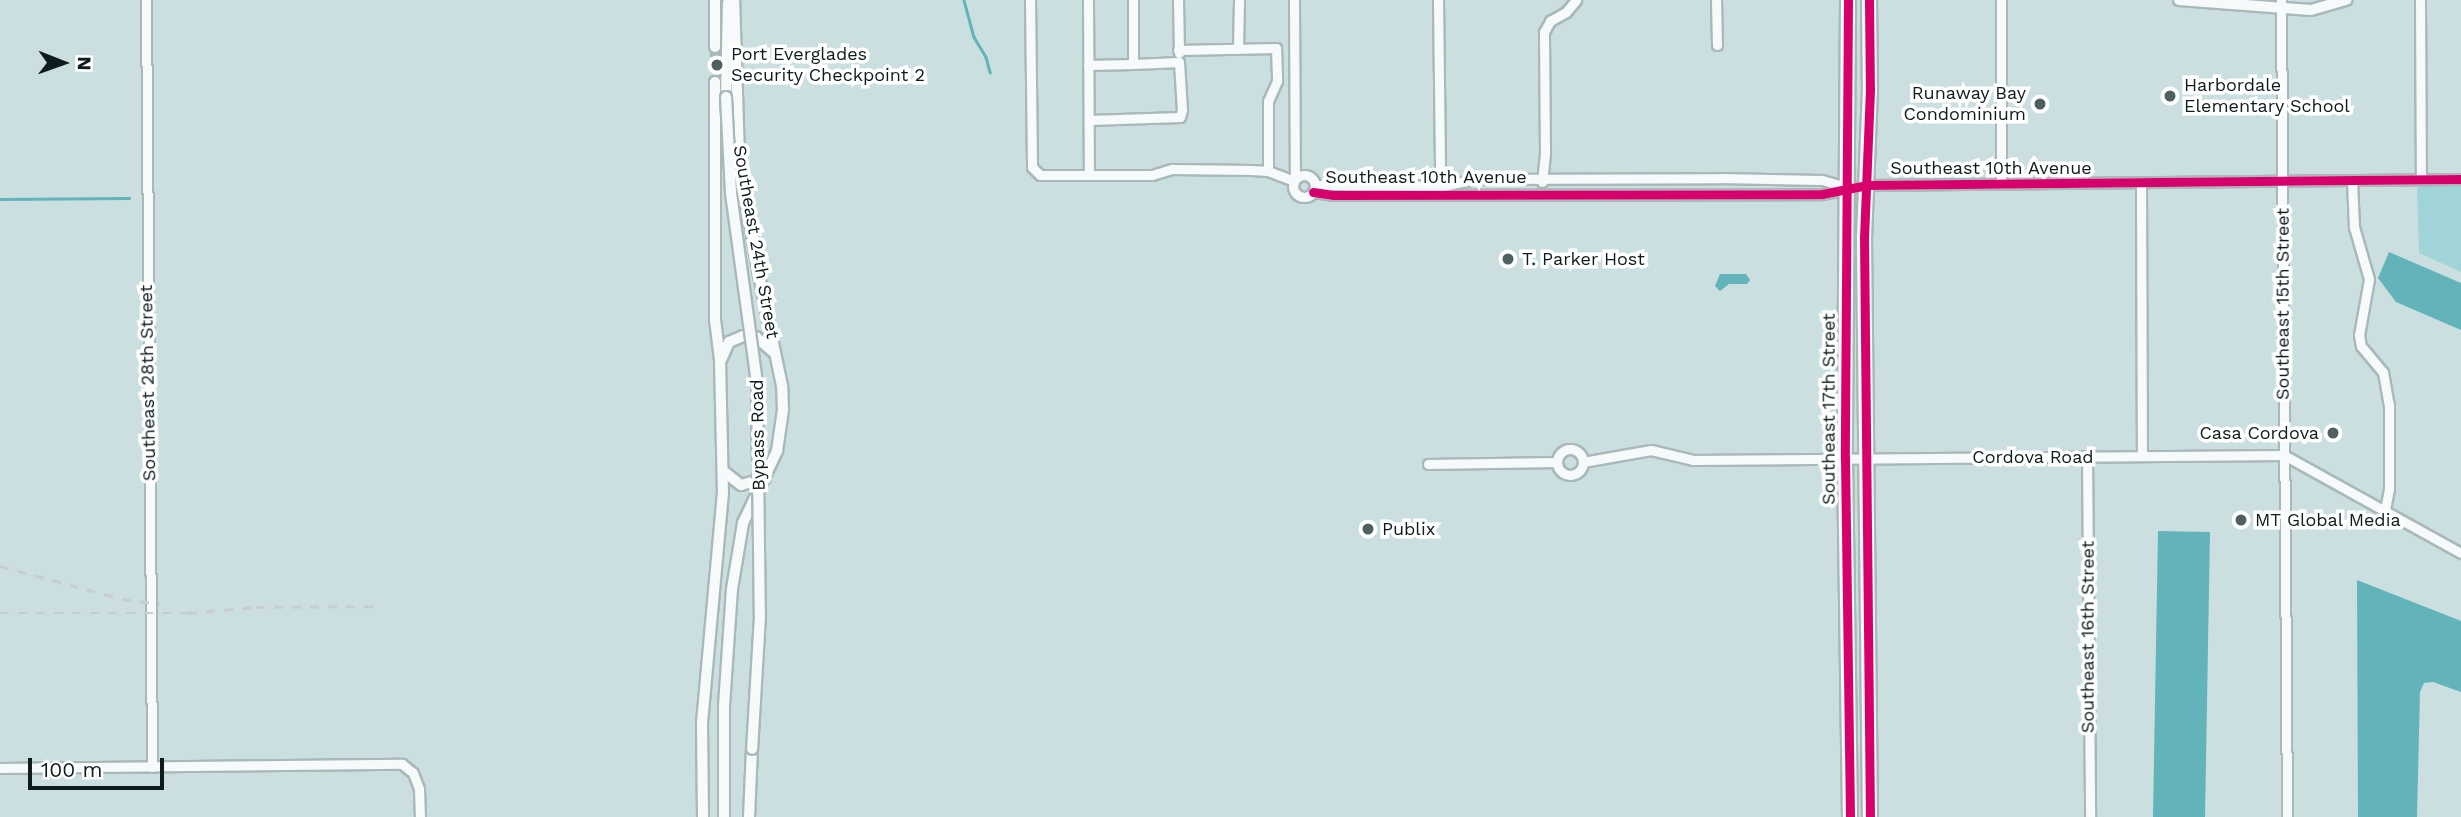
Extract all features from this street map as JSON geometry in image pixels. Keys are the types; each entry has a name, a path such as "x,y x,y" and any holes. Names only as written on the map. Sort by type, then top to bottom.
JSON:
{"main road":[{"name":"Southeast 17th Street","path":"1848,0 1845,458 1850,817"},
{"name":"Southeast 17th Street","path":"1868,1 1867,185 1864,237 1870,817"},
{"path":"1847,612 1868,645"},
{"path":"1847,639 1860,648 1869,675"}],"street":[{"name":"Southeast 28th Street","path":"146,0 152,766"},
{"path":"715,0 715,47"},
{"name":"Bypass Road","path":"721,0 726,55"},
{"name":"Bypass Road","path":"728,0 726,97 733,216 757,383 760,616 749,817"},
{"name":"Southeast 24th Street","path":"724,817 724,706 732,589 741,533 750,506 777,451 783,398 739,156 734,0"},
{"name":"Southeast 10th Avenue","path":"1030,0 1032,167 1040,175 1152,175 1172,169 1268,171 1294,180 1307,175 1314,188 1334,195 1822,194 1867,185 2461,179"},
{"path":"1088,0 1089,175"},
{"path":"1133,0 1133,64"},
{"path":"1089,120 1180,117 1182,110 1178,0"},
{"path":"1238,48 1239,0"},
{"path":"1294,0 1294,180"},
{"path":"1438,0 1440,172 1444,179 1465,183"},
{"path":"1541,193 1545,152 1544,32 1549,22 1566,12 1576,0"},
{"path":"1717,0 1717,45"},
{"path":"1998,0 2001,184"},
{"path":"2179,0 2281,4 2325,9 2347,0"},
{"path":"2420,0 2421,178"},
{"name":"Southeast 15th Street","path":"2281,4 2287,817"},
{"path":"1178,50 1276,48 1277,81 1268,101 1268,171"},
{"path":"1088,65 1179,62"},
{"name":"Southeast 24th Street","path":"703,817 702,723 721,538 723,471 720,360 715,321 715,82"},
{"name":"Southeast 10th Avenue","path":"1294,180 1294,190 1299,196 1307,196 1314,188 1443,186 1477,179 1822,180 1848,187"},
{"path":"1609,179 1609,193"},
{"path":"2352,180 2354,227 2369,279 2359,335 2361,346 2383,372 2389,405 2389,489 2385,509"},
{"path":"2141,183 2142,456"},
{"name":"Southeast 24th Street","path":"720,360 729,342 743,336 756,337 768,345 776,358"},
{"path":"1570,448 1579,453 1583,462 1579,471 1570,475 1561,471 1557,462 1560,452 1570,448"},
{"name":"Cordova Road","path":"1583,462 1651,450 1693,460 2284,455 2461,553"},
{"name":"Southeast 16th Street","path":"2087,456 2090,817"},
{"path":"1428,464 1557,462"},
{"path":"723,471 741,485 765,478"},
{"path":"710,626 715,636 715,654 719,657 727,652"},
{"path":"705,678 719,690 724,706"},
{"path":"0,768 402,764 413,773 419,789 420,817"}],"shaded area":[{"path":"2417,185 2461,185 2461,272 2419,253"},
{"path":"2389,252 2461,283 2461,330 2396,302 2378,278"},
{"path":"1720,274 1746,274 1750,280 1747,284 1729,284 1720,291 1715,286"},
{"path":"2158,531 2210,532 2205,817 2153,817"},
{"path":"2357,580 2461,621 2461,692 2433,682 2424,683 2420,692 2417,817 2358,817"}],"waterway":[{"path":"964,0 974,37 986,57 990,72"},
{"path":"0,199 129,198"}],"tunnel":[{"path":"715,47 715,82"}],"railway":[{"path":"0,566 122,599 160,604"},
{"path":"0,613 188,613 256,607 380,606"}],"cycle path":[{"path":"1848,0 1845,458 1850,817"},
{"path":"1869,0 1870,89 1864,237 1870,817"},
{"path":"1313,192 1334,195 1822,194 1867,185 2461,179"}],"place":[{"name":"Port Everglades Security Checkpoint 2","path":"717,65"},
{"name":"Harbordale Elementary School","path":"2170,96"},
{"name":"Runaway Bay Condominium","path":"2040,104"},
{"name":"T. Parker Host","path":"1508,259"},
{"name":"Casa Cordova","path":"2333,433"},
{"name":"MT Global Media","path":"2241,520"},
{"name":"Publix","path":"1368,529"}]}
